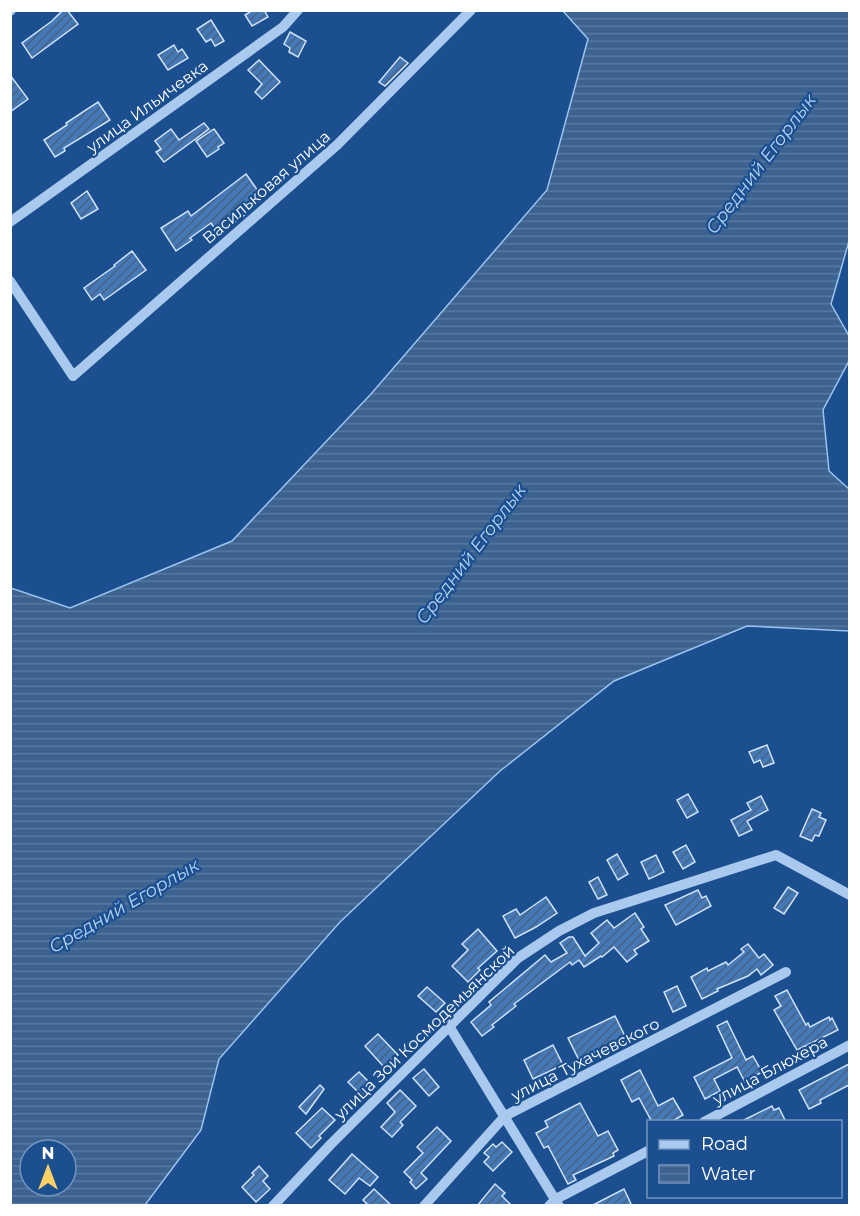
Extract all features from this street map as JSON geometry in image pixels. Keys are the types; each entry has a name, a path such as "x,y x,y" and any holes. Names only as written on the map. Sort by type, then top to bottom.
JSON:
{"street":[{"name":"улица Ильичевка","path":"10,222 283,27 298,10"},
{"name":"Васильковая улица","path":"10,280 73,376 337,146 471,10"},
{"name":"улица Зои Космодемьянской","path":"273,1206 518,958 559,931 594,913 776,855 849,895"},
{"name":"улица Тухачевского","path":"424,1206 505,1116 786,972"},
{"path":"449,1026 505,1116 555,1204 647,1152"},
{"name":"улица Блюхера","path":"708,1120 849,1045"}],"water":[{"name":"Средний Егорлык","path":"563,11 849,11 849,241 831,304 849,336 850,359 823,410 829,471 849,489 849,631 747,626 614,681 500,771 340,922 219,1059 201,1130 145,1205 11,1205 11,588 70,608 232,541 371,394 547,190 588,39"}],"building":[{"path":"63,10 67,10 78,24 32,58 22,43"},
{"path":"253,10 264,10 268,17 252,26 245,15"},
{"path":"211,20 224,41 215,46 211,39 206,42 197,29"},
{"path":"290,32 306,41 298,57 289,52 290,48 284,44"},
{"path":"174,45 178,52 182,49 188,58 168,70 158,55"},
{"path":"400,57 408,63 385,86 379,82"},
{"path":"259,60 280,82 262,99 255,92 262,84 248,70"},
{"path":"10,75 28,99 10,112"},
{"path":"98,102 110,120 64,148 65,151 55,157 44,140"},
{"path":"204,123 209,129 164,162 156,152 161,149 155,141 171,129 179,140"},
{"path":"214,129 224,143 207,157 196,141"},
{"path":"246,174 263,198 235,222 231,216 215,229 211,223 176,251 161,228 188,211 191,216"},
{"path":"87,191 98,209 81,219 71,203"},
{"path":"132,251 146,270 104,300 100,294 92,300 84,288"},
{"path":"767,745 774,763 763,767 760,760 754,763 749,752"},
{"path":"688,794 698,812 687,818 677,800"},
{"path":"761,796 768,810 747,821 752,830 739,836 731,820 751,810 747,803"},
{"path":"812,809 821,813 819,817 826,820 819,836 815,835 812,841 800,836"},
{"path":"686,845 695,862 683,869 673,852"},
{"path":"617,854 628,874 618,880 607,860"},
{"path":"656,855 664,872 649,879 641,862"},
{"path":"598,877 607,895 598,899 589,882"},
{"path":"788,887 798,893 784,914 774,908"},
{"path":"698,890 702,898 706,896 711,906 676,925 665,905"},
{"path":"546,897 557,913 515,938 503,916 516,909 520,915"},
{"path":"635,913 649,941 634,950 637,954 627,962 614,947 584,967 579,960 572,965 570,962 514,1004 516,1006 482,1036 471,1022 491,1005 489,1002 545,955 551,962 567,953 560,943 569,937 573,937 585,956 599,943 591,933 607,920 614,928"},
{"path":"478,929 497,951 478,968 480,970 468,982 452,966 468,950 462,944"},
{"path":"748,944 759,958 764,954 773,965 761,975 757,969 748,976 717,989 718,991 702,999 691,977 707,968 708,971 726,962 728,965 744,952 741,949"},
{"path":"677,986 686,1006 673,1012 664,992"},
{"path":"427,987 445,1003 436,1012 418,996"},
{"path":"787,990 806,1025 808,1023 810,1027 829,1017 830,1020 832,1018 838,1030 797,1050 774,1010 781,1006 775,996"},
{"path":"615,1016 627,1040 610,1047 609,1045 579,1060 568,1038"},
{"path":"727,1021 746,1060 753,1056 762,1072 745,1082 737,1067 714,1079 720,1091 705,1099 694,1077 732,1058 717,1026"},
{"path":"378,1034 398,1055 384,1067 365,1046"},
{"path":"553,1045 563,1065 533,1079 524,1060"},
{"path":"849,1064 849,1085 820,1100 821,1103 809,1109 799,1090"},
{"path":"424,1069 439,1087 429,1096 413,1078"},
{"path":"640,1070 658,1106 673,1098 683,1115 674,1120 651,1120 639,1098 632,1102 621,1080"},
{"path":"359,1072 372,1085 362,1096 348,1082"},
{"path":"320,1085 324,1089 306,1114 299,1107"},
{"path":"400,1090 416,1106 400,1122 403,1125 392,1137 381,1127 395,1112 387,1103"},
{"path":"580,1103 598,1136 608,1131 618,1150 613,1153 614,1156 573,1175 576,1180 568,1184 548,1146 544,1148 536,1133 548,1127 545,1121"},
{"path":"772,1106 774,1110 779,1108 785,1120 744,1120"},
{"path":"322,1108 335,1120 311,1148 296,1133"},
{"path":"437,1127 451,1141 421,1173 427,1179 416,1189 410,1182 412,1180 404,1172 423,1153 417,1147"},
{"path":"502,1142 512,1152 493,1171 484,1162 489,1157 484,1153 493,1144 496,1147"},
{"path":"352,1154 378,1177 370,1186 359,1178 345,1194 329,1180"},
{"path":"259,1166 268,1176 263,1181 270,1189 256,1202 242,1187"},
{"path":"495,1184 505,1193 502,1196 512,1206 477,1206"},
{"path":"374,1189 392,1206 369,1206 363,1200"},
{"path":"624,1189 632,1206 591,1206"}]}
